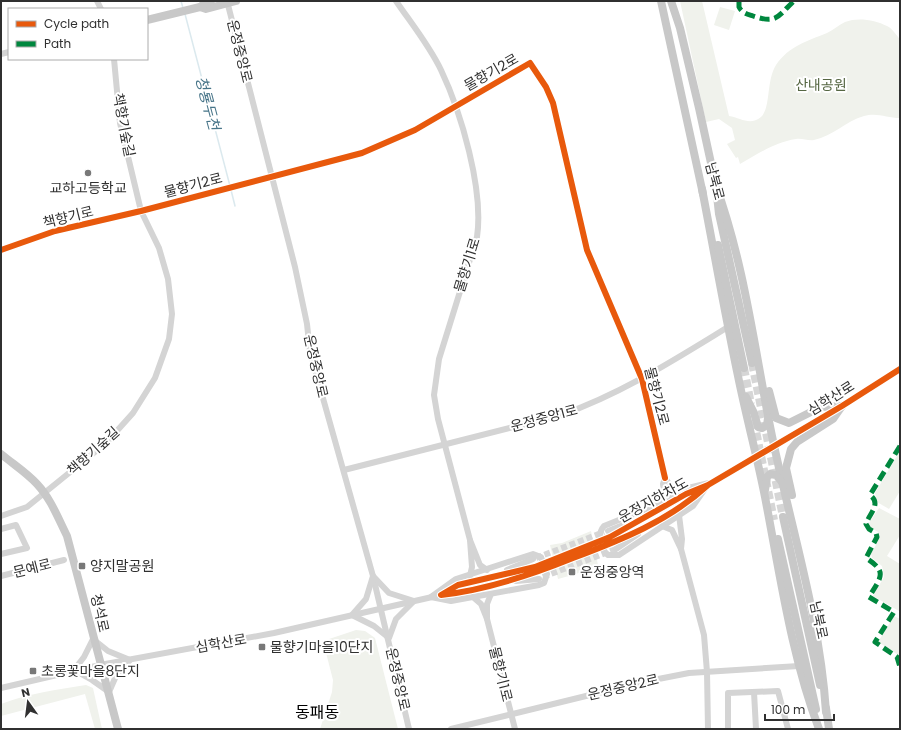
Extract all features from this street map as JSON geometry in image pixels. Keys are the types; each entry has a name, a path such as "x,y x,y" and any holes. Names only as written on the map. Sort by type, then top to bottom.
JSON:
{"main road":[{"path":"148,20 200,7 205,2 211,1"},
{"path":"656,1 668,30"},
{"name":"남북로","path":"661,1 702,189 713,222 744,368"},
{"name":"남북로","path":"672,1 680,28 716,186 719,214 752,363"},
{"path":"676,1 680,28"},
{"path":"200,7 206,9 230,2"},
{"path":"716,186 727,219 747,302 774,446 797,541 824,671 826,712"},
{"path":"702,189 728,327 799,666 809,703 819,729"},
{"path":"751,325 776,418 789,423 821,407 842,406"},
{"path":"739,381 754,412 758,427 762,428 767,424 768,415"},
{"path":"797,541 796,514 786,468 788,456 797,442 833,419 842,406"},
{"name":"청석로","path":"1,454 37,483 54,509 66,536 84,597 93,639 109,692 118,729"},
{"path":"764,495 765,485 770,474 776,475 784,484"},
{"name":"남북로","path":"783,517 829,729"},
{"name":"남북로","path":"774,520 806,659 819,729"}],"street":[{"name":"물향기1로","path":"396,1 436,61 455,107 476,187 479,223 476,237 435,373 435,407 470,540"},
{"name":"운정중앙로","path":"230,2 295,267 307,324 310,352 373,576 389,638 409,729"},
{"name":"책향기숲길","path":"1,516 26,507 106,443 133,413 155,378 170,339 172,314 168,280 159,248 142,211 120,123 114,60"},
{"name":"물향기2로","path":"142,211 362,153 415,130 530,64 546,87 553,103 587,250 642,379 665,478 663,484 665,500"},
{"name":"책향기로","path":"1,250 55,231 142,211"},
{"name":"운정중앙1로","path":"344,470 444,443 561,415 608,397 642,379 728,327"},
{"name":"심학산로","path":"708,484 842,406 900,369"},
{"path":"665,478 672,488 678,492"},
{"path":"708,484 693,506 619,555 608,555 604,552 600,536 601,530 604,526 651,508 678,492 708,484"},
{"path":"616,549 690,501 708,484"},
{"name":"운정지하차도","path":"651,525 610,537 686,494 708,484"},
{"path":"679,515 682,538 681,548"},
{"path":"1,529 16,525 27,548 1,554"},
{"path":"662,526 672,530 681,548 704,635 707,672 708,729"},
{"path":"470,540 480,565 487,570"},
{"path":"470,540 472,567 470,576"},
{"path":"533,554 541,557 547,574 544,583 539,585 451,602 431,597 456,579 470,576 533,554"},
{"path":"491,578 534,559"},
{"name":"문예로","path":"1,576 64,560"},
{"path":"537,573 459,593 441,595 458,585 491,578 537,573"},
{"path":"373,576 389,594 414,601 396,619 389,638 374,626 352,615 366,599 373,576"},
{"path":"487,619 487,604 491,594"},
{"name":"심학산로","path":"1,688 74,670 274,633 441,595"},
{"path":"473,597 481,604 487,619"},
{"name":"물향기1로","path":"487,619 515,729"},
{"path":"93,639 108,651 130,660 116,676 109,692 74,670 84,656 93,639"},
{"name":"운정중앙2로","path":"451,729 643,682 689,673 799,666"},
{"path":"728,729 728,694 778,691 788,729"},
{"path":"754,692 756,729"}],"green space":[{"name":"산내공원","path":"680,1 702,1 729,116 745,121 757,120 764,113 773,71 781,58 799,45 827,33 845,22 861,19 877,22 889,27 900,39 900,118 869,115 857,118 821,138 814,140 796,139 781,143 740,164 738,157 736,158 727,144 735,140 732,128 719,119 706,122"},
{"path":"720,7 735,11 729,30 714,25"},
{"path":"900,451 900,491 889,509 877,502 875,493"},
{"path":"879,508 900,519 900,535 887,556 900,564 899,611 873,596 884,577 882,566 872,558 871,554 877,543 878,532 870,527 869,523"},
{"path":"591,531 598,565 576,574 558,579 550,545 562,543"},
{"path":"894,616 900,619 900,656 878,642"},
{"path":"356,630 365,631 375,638 398,729 320,729 332,692 333,680 323,641"},
{"path":"86,685 93,688 102,729 95,729 85,694 1,716 1,704 33,694"}],"waterway":[{"name":"청룡두천","path":"181,1 183,8"},
{"name":"청룡두천","path":"185,14 230,186"},
{"name":"청룡두천","path":"231,190 235,206"}],"tunnel":[{"path":"752,363 783,517"},
{"path":"744,368 751,404"},
{"path":"754,421 774,520"},
{"path":"536,558 604,532"},
{"path":"535,567 610,537"},
{"path":"537,572 613,543"},
{"path":"543,577 616,549"}],"marked path":[{"path":"739,1 739,7 743,12 767,19 776,18 794,1"},
{"path":"900,446 870,495 873,498 875,505 866,524 869,529 876,533 877,537 866,558 880,571 879,580 869,597 894,612 875,642 897,657 900,667"}],"cycle path":[{"path":"1,250 55,231 141,211 362,153 415,130 530,63 546,87 553,103 587,250 642,379 665,478"},
{"path":"708,485 686,494 610,537 535,567 458,585 441,595 475,590 525,576 609,544 644,528 677,509 708,485 842,406 900,369"}],"place":[{"name":"교하고등학교","path":"88,173"},
{"name":"양지말공원","path":"82,566"},
{"name":"운정중앙역","path":"572,572"},
{"name":"물향기마을10단지","path":"262,647"},
{"name":"초롱꽃마을8단지","path":"33,671"}],"district":[{"name":"동패동","path":"317,712"}]}
